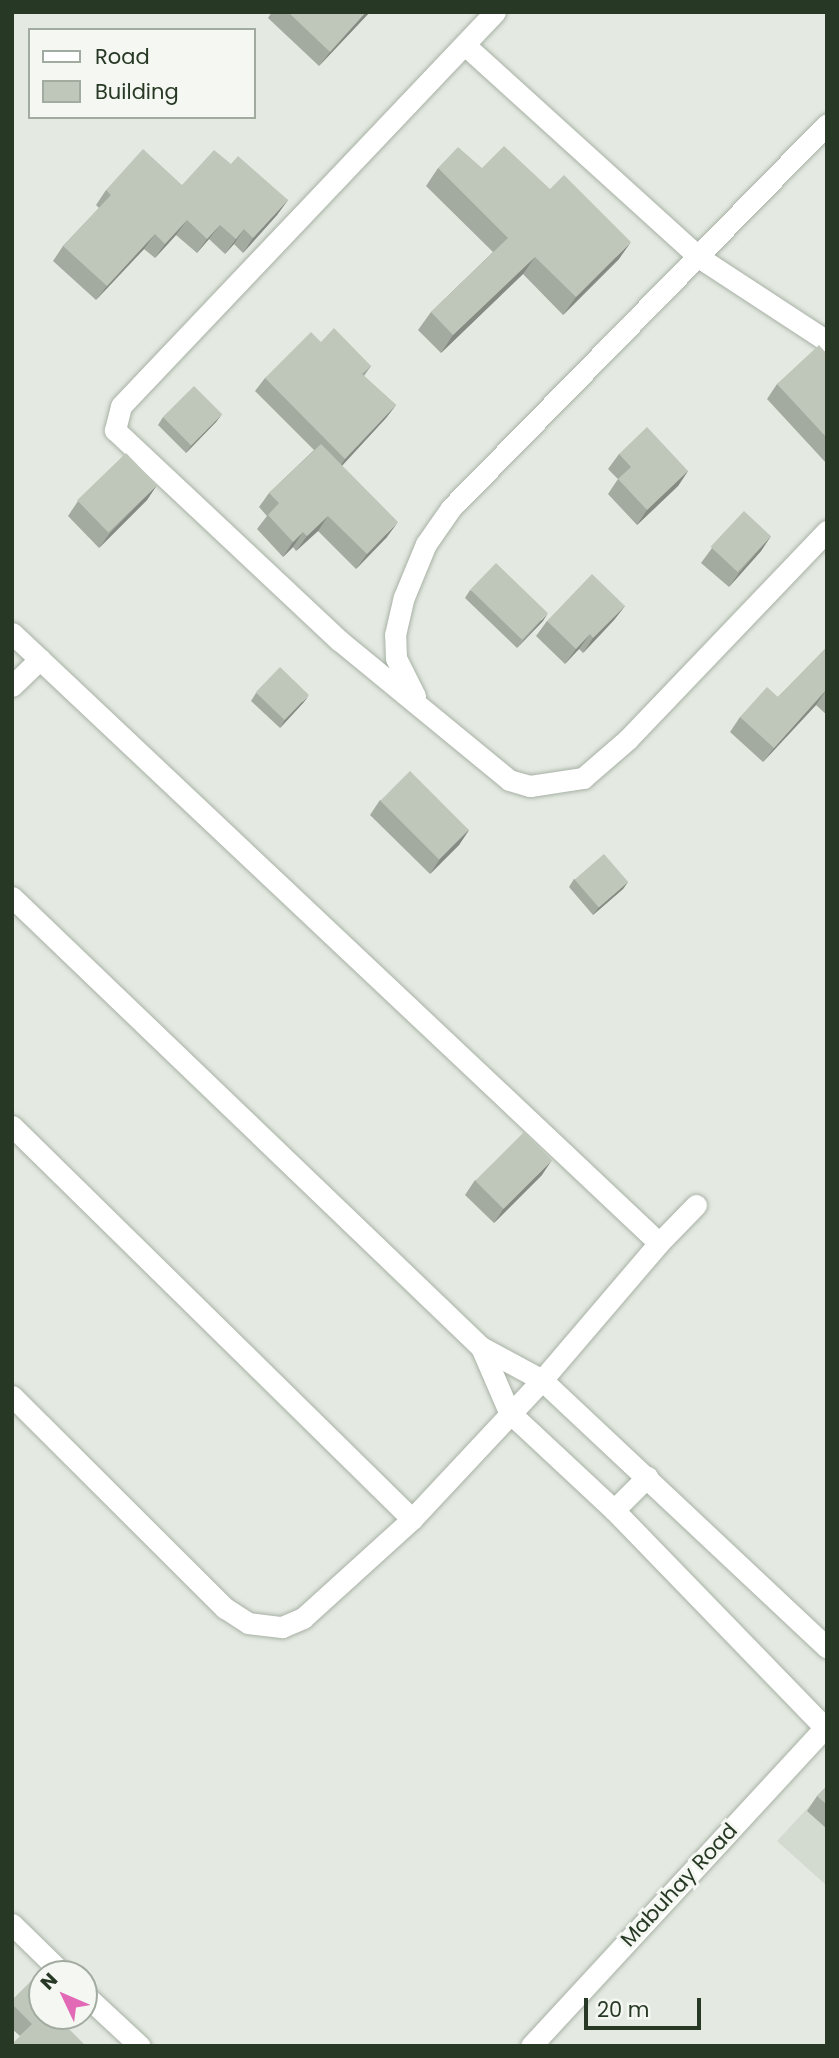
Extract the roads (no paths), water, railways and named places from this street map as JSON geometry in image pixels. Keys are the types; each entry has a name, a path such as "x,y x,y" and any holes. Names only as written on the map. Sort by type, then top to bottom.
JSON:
{"street":[{"path":"495,12 121,406 114,430 340,641 509,780 549,786 583,778 628,739 827,531"},
{"path":"465,45 700,258 827,341"},
{"path":"426,712 404,680 395,635 426,544 451,508 700,258 827,124"},
{"path":"12,633 659,1243"},
{"path":"12,686 40,659"},
{"path":"12,897 481,1347 542,1380 827,1648"},
{"path":"12,1126 412,1519"},
{"path":"12,1396 225,1608 256,1625 282,1627 303,1618 412,1519 509,1412 542,1380 659,1243 696,1205"},
{"path":"481,1347 509,1412 614,1510 826,1726"},
{"path":"614,1510 647,1477"},
{"name":"Mabuhay Road","path":"531,2046 826,1726"},
{"path":"12,1924 49,1960"},
{"path":"98,2007 141,2046"}]}
